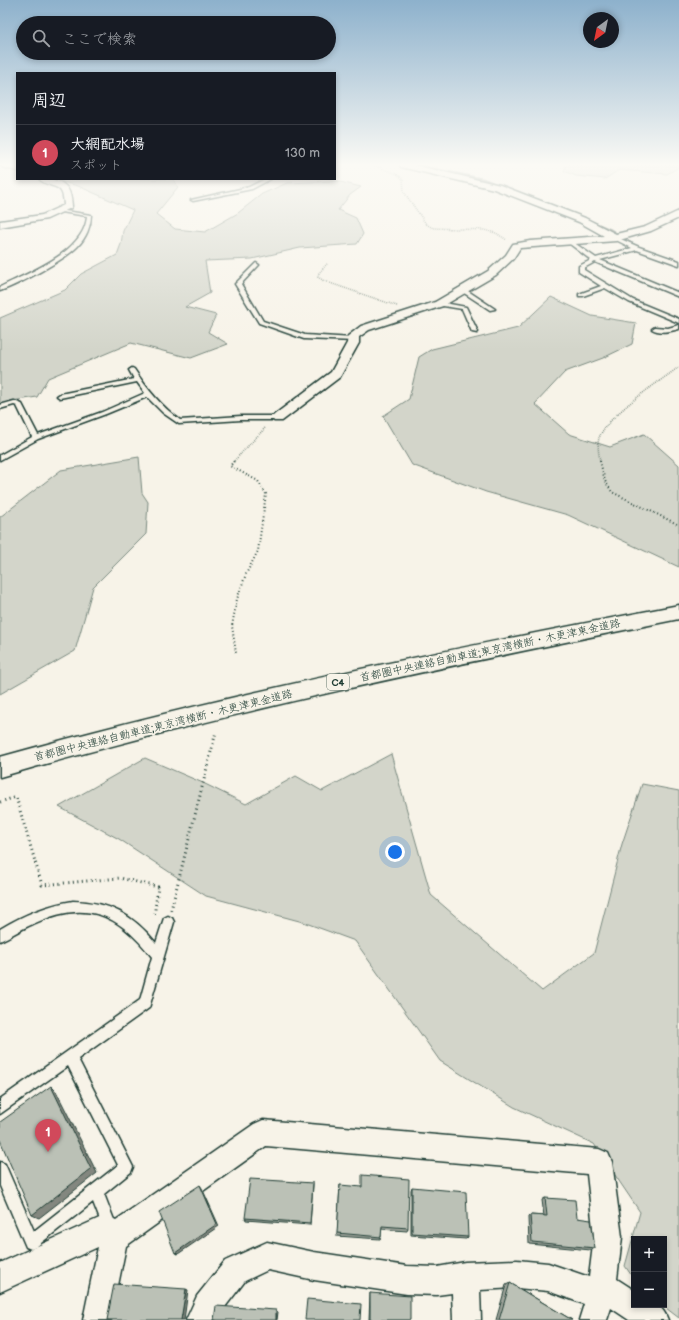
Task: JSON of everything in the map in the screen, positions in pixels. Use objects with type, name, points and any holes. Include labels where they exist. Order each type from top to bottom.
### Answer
[{"type":"highway","name":"首都圏中央連絡自動車道;東京湾横断・木更津東金道路","points":[[0,768],[208,711],[431,661],[679,612]]},
{"type":"street","points":[[594,227],[616,238]]},
{"type":"street","points":[[278,418],[336,374],[354,336],[366,328],[439,304],[492,273],[510,257],[516,246],[616,238],[639,233],[657,227]]},
{"type":"street","points":[[97,1320],[114,1238],[263,1133],[599,1162],[608,1237],[599,1301]]},
{"type":"street","points":[[0,1278],[106,1229],[114,1238]]},
{"type":"street","points":[[200,1320],[208,1306],[235,1271],[267,1256],[314,1266],[407,1280],[437,1281],[464,1276],[517,1274],[548,1277],[599,1301],[654,1320]]},
{"type":"street","points":[[464,1276],[468,1320]]},
{"type":"lane","points":[[0,289],[25,277],[75,247],[85,227]]},
{"type":"lane","points":[[616,238],[637,248],[679,264]]},
{"type":"lane","points":[[568,241],[595,260],[679,296]]},
{"type":"lane","points":[[637,248],[595,260],[581,268],[581,270],[631,301],[679,322]]},
{"type":"lane","points":[[256,265],[238,284],[261,322],[304,337],[353,340]]},
{"type":"lane","points":[[581,295],[605,286]]},
{"type":"lane","points":[[668,291],[679,288]]},
{"type":"lane","points":[[463,290],[492,309]]},
{"type":"lane","points":[[439,304],[464,308],[475,332]]},
{"type":"lane","points":[[655,329],[668,330],[679,327]]},
{"type":"lane","points":[[132,370],[148,394],[171,417],[179,422],[251,417],[278,418]]},
{"type":"lane","points":[[60,396],[138,380]]},
{"type":"lane","points":[[0,458],[36,438],[104,413],[148,394]]},
{"type":"lane","points":[[0,407],[14,403],[20,405],[36,438]]},
{"type":"lane","points":[[0,935],[24,921],[48,911],[75,906],[99,909],[121,917],[143,936],[159,956]]},
{"type":"lane","points":[[0,1107],[145,1004],[168,922]]},
{"type":"lane","points":[[0,1169],[31,1242],[126,1167],[70,1057]]},
{"type":"lane","points":[[96,1192],[114,1238]]},
{"type":"path","points":[[431,227],[434,228],[484,230],[496,233],[516,246]]},
{"type":"path","points":[[327,264],[319,273],[318,277],[324,281],[415,312]]},
{"type":"path","points":[[679,367],[610,423],[601,434],[598,444],[606,486],[612,492],[679,525]]},
{"type":"path","points":[[236,654],[232,626],[237,599],[246,574],[258,551],[266,494],[258,481],[230,466],[256,436],[278,418]]},
{"type":"path","points":[[0,802],[16,797],[42,885],[120,878],[158,887],[154,920],[168,922],[216,732]]},
{"type":"shaded area","points":[[125,227],[172,227],[175,229],[205,232],[214,227],[360,227],[363,234],[357,244],[300,248],[252,259],[205,261],[210,293],[185,307],[216,315],[208,332],[228,344],[191,358],[131,343],[48,378],[37,397],[0,403],[0,318],[65,290],[81,274],[117,255],[121,244]]},
{"type":"shaded area","points":[[551,297],[592,316],[636,323],[632,344],[603,358],[565,372],[535,404],[569,434],[610,447],[644,434],[679,465],[679,567],[568,515],[486,492],[412,465],[383,416],[409,399],[419,357],[432,349],[518,328]]},
{"type":"shaded area","points":[[139,457],[142,493],[148,502],[146,534],[93,587],[75,651],[0,694],[0,517],[61,470]]},
{"type":"shaded area","points":[[391,754],[431,895],[542,991],[594,953],[622,844],[642,784],[679,791],[679,1318],[666,1308],[667,1236],[633,1236],[640,1212],[594,1144],[514,1107],[440,1061],[355,941],[303,922],[206,896],[119,839],[59,807],[145,758],[203,783],[246,804],[296,776],[322,791]]},
{"type":"shaded area","points":[[631,1244],[631,1275],[625,1266]]},
{"type":"building","points":[[51,1086],[91,1169],[32,1215],[0,1140],[0,1122]]},
{"type":"building","points":[[362,1175],[409,1179],[408,1228],[382,1226],[381,1237],[337,1233],[340,1185],[362,1187]]},
{"type":"building","points":[[250,1179],[313,1183],[310,1223],[245,1218]]},
{"type":"building","points":[[200,1185],[217,1224],[175,1253],[159,1212]]},
{"type":"building","points":[[412,1187],[466,1192],[468,1237],[412,1233]]},
{"type":"building","points":[[545,1198],[575,1200],[577,1218],[591,1220],[595,1248],[532,1242],[530,1215],[547,1216]]},
{"type":"building","points":[[510,1283],[572,1320],[499,1320]]},
{"type":"building","points":[[114,1284],[186,1289],[181,1320],[107,1320]]},
{"type":"building","points":[[370,1293],[410,1296],[410,1320],[370,1320]]},
{"type":"building","points":[[307,1299],[361,1304],[360,1320],[305,1320]]},
{"type":"building","points":[[216,1306],[276,1310],[276,1320],[214,1320]]},
{"type":"waterway","points":[[603,227],[632,244]]},
{"type":"place","name":"大網配水場","points":[[48,1152]]}]
